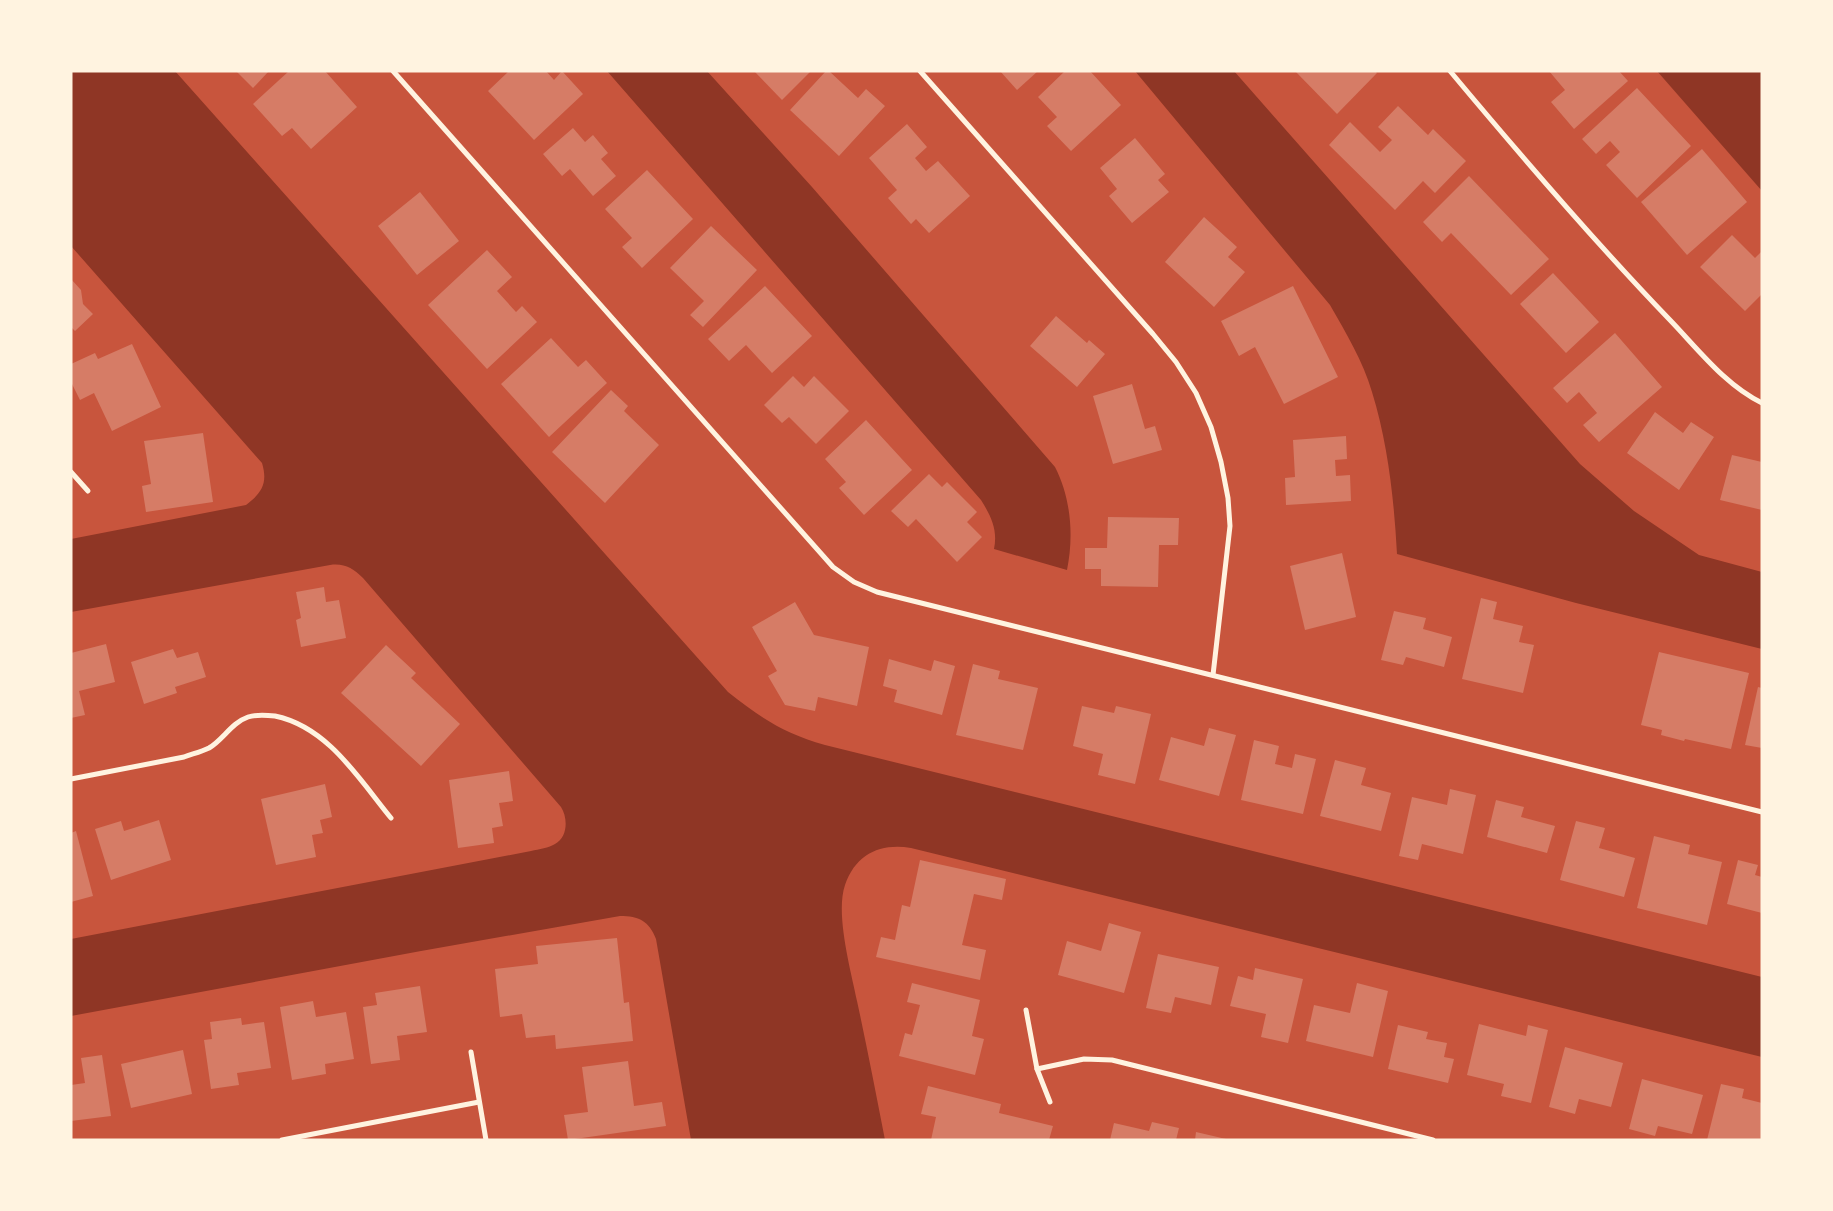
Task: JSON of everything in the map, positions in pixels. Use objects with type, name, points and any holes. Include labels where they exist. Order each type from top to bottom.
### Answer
[{"type":"street","points":[[393,71],[833,567],[854,582],[877,592],[1762,812]]},
{"type":"street","points":[[920,71],[1153,334],[1176,362],[1196,393],[1211,427],[1221,462],[1228,498],[1230,526],[1213,675]]},
{"type":"street","points":[[1450,71],[1620,268],[1726,378],[1747,396],[1762,403]]},
{"type":"street","points":[[71,472],[88,491]]},
{"type":"street","points":[[71,779],[201,751],[214,744],[239,721],[253,716],[266,715],[300,724],[325,741],[342,758],[391,818]]},
{"type":"street","points":[[1026,1010],[1036,1069],[1050,1102]]},
{"type":"street","points":[[471,1052],[486,1140]]},
{"type":"street","points":[[1036,1069],[1084,1059],[1112,1060],[1433,1140]]},
{"type":"street","points":[[282,1140],[479,1102]]},
{"type":"shaded area","points":[[71,71],[175,71],[728,692],[774,724],[825,745],[1762,977],[1762,1057],[911,848],[900,847],[879,849],[863,858],[850,874],[842,897],[845,943],[885,1140],[691,1140],[656,939],[647,924],[633,917],[620,916],[421,951],[71,1016],[71,939],[544,848],[559,841],[566,827],[566,822],[561,807],[363,578],[356,571],[348,567],[330,565],[71,612],[71,539],[246,505],[260,492],[264,482],[264,470],[262,463],[71,246]]},
{"type":"shaded area","points":[[607,71],[707,71],[812,187],[1055,467],[1065,491],[1070,517],[1070,544],[1067,570],[994,549],[993,523],[981,500]]},
{"type":"shaded area","points":[[1135,71],[1234,71],[1580,464],[1634,511],[1699,555],[1762,572],[1762,649],[1576,603],[1397,554],[1392,492],[1378,412],[1359,358],[1348,337],[1330,305]]},
{"type":"shaded area","points":[[1657,71],[1762,71],[1762,191]]},
{"type":"building","points":[[236,71],[269,71],[253,88]]},
{"type":"building","points":[[289,71],[325,71],[357,107],[311,149],[292,128],[282,136],[253,104]]},
{"type":"building","points":[[509,71],[546,71],[554,80],[562,71],[583,94],[534,140],[488,91]]},
{"type":"building","points":[[754,71],[811,71],[782,100]]},
{"type":"building","points":[[826,71],[829,71],[858,98],[866,89],[885,106],[839,156],[790,110]]},
{"type":"building","points":[[1000,71],[1038,71],[1017,90]]},
{"type":"building","points":[[1065,71],[1090,71],[1121,105],[1071,151],[1047,126],[1057,117],[1038,97]]},
{"type":"building","points":[[1295,71],[1375,71],[1377,73],[1337,114]]},
{"type":"building","points":[[1549,71],[1619,71],[1628,81],[1574,129],[1551,102],[1565,90]]},
{"type":"building","points":[[1637,88],[1691,146],[1637,198],[1606,165],[1620,152],[1610,141],[1596,154],[1582,139]]},
{"type":"building","points":[[1398,106],[1428,135],[1433,129],[1466,161],[1435,193],[1423,181],[1395,210],[1329,145],[1350,122],[1380,152],[1392,140],[1378,127]]},
{"type":"building","points":[[907,124],[927,147],[915,158],[926,171],[938,161],[970,196],[929,233],[916,219],[911,224],[888,198],[897,190],[869,158]]},
{"type":"building","points":[[573,128],[585,142],[593,135],[608,153],[601,159],[616,176],[593,196],[570,169],[562,176],[543,154]]},
{"type":"building","points":[[1135,138],[1165,174],[1158,180],[1169,192],[1132,223],[1109,196],[1117,189],[1100,168]]},
{"type":"building","points":[[1702,149],[1747,202],[1687,255],[1641,202]]},
{"type":"building","points":[[647,170],[693,219],[642,268],[622,247],[632,238],[605,209]]},
{"type":"building","points":[[1469,176],[1549,259],[1511,295],[1451,233],[1442,242],[1423,222]]},
{"type":"building","points":[[420,192],[459,241],[417,275],[378,226]]},
{"type":"building","points":[[1204,217],[1237,247],[1228,257],[1245,272],[1214,307],[1165,262]]},
{"type":"building","points":[[711,226],[757,270],[703,327],[690,315],[704,301],[670,268]]},
{"type":"building","points":[[1732,235],[1755,258],[1762,251],[1762,294],[1745,311],[1700,267]]},
{"type":"building","points":[[487,250],[512,277],[497,291],[516,312],[522,306],[537,322],[487,369],[428,305]]},
{"type":"building","points":[[1553,273],[1599,322],[1566,353],[1520,304]]},
{"type":"building","points":[[71,279],[81,290],[83,304],[93,314],[75,331],[71,327]]},
{"type":"building","points":[[765,286],[812,336],[772,373],[746,345],[729,361],[708,339]]},
{"type":"building","points":[[1293,286],[1338,377],[1284,404],[1255,347],[1239,356],[1221,321]]},
{"type":"building","points":[[1056,316],[1087,343],[1089,340],[1105,354],[1077,387],[1030,346]]},
{"type":"building","points":[[1615,333],[1662,387],[1599,442],[1583,425],[1597,413],[1579,392],[1567,403],[1553,388]]},
{"type":"building","points":[[551,338],[578,367],[586,360],[607,383],[549,437],[501,384]]},
{"type":"building","points":[[132,344],[161,407],[112,431],[94,393],[80,400],[71,382],[71,364],[95,353],[98,359]]},
{"type":"building","points":[[793,376],[804,387],[814,376],[849,411],[816,444],[789,417],[782,423],[764,405]]},
{"type":"building","points":[[1132,384],[1145,429],[1155,426],[1162,450],[1113,464],[1093,396]]},
{"type":"building","points":[[611,390],[628,406],[624,411],[659,445],[605,503],[552,452]]},
{"type":"building","points":[[1655,412],[1683,433],[1691,422],[1714,437],[1679,490],[1627,453]]},
{"type":"building","points":[[866,420],[912,470],[864,515],[839,488],[846,482],[825,459]]},
{"type":"building","points":[[203,433],[213,502],[146,512],[142,486],[151,484],[144,441]]},
{"type":"building","points":[[1346,436],[1347,459],[1335,460],[1336,476],[1350,475],[1351,501],[1286,505],[1285,478],[1295,477],[1293,440]]},
{"type":"building","points":[[1732,455],[1762,462],[1762,510],[1720,500]]},
{"type":"building","points":[[929,474],[942,487],[947,482],[977,512],[967,522],[982,537],[957,562],[916,519],[908,527],[891,511]]},
{"type":"building","points":[[1108,517],[1179,518],[1178,545],[1159,545],[1158,587],[1101,586],[1101,569],[1085,569],[1085,548],[1107,548]]},
{"type":"building","points":[[1342,553],[1356,617],[1305,630],[1290,566]]},
{"type":"building","points":[[324,587],[326,602],[339,600],[346,638],[301,647],[296,620],[301,618],[296,592]]},
{"type":"building","points":[[1481,598],[1497,602],[1493,619],[1523,626],[1519,642],[1534,645],[1523,693],[1462,679]]},
{"type":"building","points":[[795,602],[814,635],[869,647],[857,706],[818,697],[815,711],[785,705],[768,676],[777,671],[752,627]]},
{"type":"building","points":[[1394,611],[1426,618],[1423,629],[1452,637],[1444,667],[1406,657],[1403,665],[1381,660]]},
{"type":"building","points":[[106,644],[115,682],[79,691],[85,715],[71,718],[71,653]]},
{"type":"building","points":[[386,645],[416,673],[411,678],[460,724],[421,766],[341,693]]},
{"type":"building","points":[[173,649],[177,658],[198,652],[206,677],[175,687],[177,693],[144,704],[131,662]]},
{"type":"building","points":[[1659,652],[1749,673],[1731,749],[1661,735],[1662,730],[1641,725]]},
{"type":"building","points":[[889,659],[931,671],[934,660],[955,666],[942,715],[894,702],[897,690],[883,686]]},
{"type":"building","points":[[973,664],[1000,671],[998,679],[1038,688],[1023,750],[956,735]]},
{"type":"building","points":[[1758,687],[1762,688],[1762,748],[1745,745]]},
{"type":"building","points":[[1082,706],[1114,713],[1116,706],[1151,714],[1135,784],[1098,775],[1103,754],[1073,746]]},
{"type":"building","points":[[1209,728],[1236,735],[1219,796],[1159,780],[1171,737],[1204,746]]},
{"type":"building","points":[[1254,740],[1279,746],[1275,764],[1292,768],[1295,754],[1316,759],[1303,814],[1241,800]]},
{"type":"building","points":[[1335,760],[1366,768],[1361,785],[1391,793],[1381,831],[1320,816]]},
{"type":"building","points":[[509,771],[513,801],[499,803],[503,826],[492,828],[494,843],[458,848],[449,780]]},
{"type":"building","points":[[325,784],[332,817],[320,820],[323,833],[312,835],[316,857],[276,865],[261,799]]},
{"type":"building","points":[[1450,789],[1476,795],[1463,854],[1422,844],[1418,860],[1399,856],[1412,797],[1447,805]]},
{"type":"building","points":[[1496,800],[1524,807],[1521,817],[1555,826],[1547,853],[1487,837]]},
{"type":"building","points":[[159,820],[171,860],[111,880],[95,829],[121,821],[124,831]]},
{"type":"building","points":[[1576,821],[1605,828],[1599,848],[1635,858],[1624,897],[1560,880]]},
{"type":"building","points":[[76,831],[93,896],[71,902],[71,833]]},
{"type":"building","points":[[1654,836],[1690,845],[1688,854],[1722,862],[1707,925],[1637,908]]},
{"type":"building","points":[[920,860],[1006,879],[1002,900],[974,894],[962,945],[986,950],[980,980],[876,957],[881,937],[895,940],[902,905],[910,907]]},
{"type":"building","points":[[1738,860],[1758,865],[1755,875],[1762,877],[1762,913],[1727,904]]},
{"type":"building","points":[[1109,923],[1141,932],[1124,993],[1058,975],[1067,941],[1101,951]]},
{"type":"building","points":[[617,938],[624,1003],[629,1002],[633,1041],[556,1049],[555,1035],[526,1038],[522,1014],[500,1017],[495,969],[538,964],[536,946]]},
{"type":"building","points":[[1158,954],[1219,967],[1211,1005],[1175,997],[1171,1013],[1146,1008]]},
{"type":"building","points":[[1255,968],[1303,979],[1288,1043],[1261,1037],[1266,1014],[1230,1006],[1238,976],[1253,980]]},
{"type":"building","points":[[912,983],[980,1000],[972,1036],[984,1039],[975,1075],[899,1056],[905,1033],[912,1035],[920,1005],[907,1002]]},
{"type":"building","points":[[1357,983],[1388,991],[1373,1057],[1306,1041],[1314,1005],[1350,1013]]},
{"type":"building","points":[[420,986],[427,1032],[397,1036],[400,1060],[371,1064],[363,1007],[377,1005],[375,993]]},
{"type":"building","points":[[313,1001],[316,1017],[346,1012],[354,1059],[325,1064],[326,1074],[292,1080],[280,1007]]},
{"type":"building","points":[[241,1018],[242,1025],[264,1022],[271,1068],[237,1073],[239,1085],[211,1089],[204,1040],[212,1039],[210,1022]]},
{"type":"building","points":[[1479,1024],[1526,1036],[1528,1025],[1548,1030],[1531,1103],[1501,1096],[1504,1084],[1467,1075]]},
{"type":"building","points":[[1398,1025],[1428,1032],[1426,1039],[1447,1043],[1444,1057],[1454,1059],[1448,1083],[1388,1069]]},
{"type":"building","points":[[1565,1047],[1623,1063],[1611,1107],[1579,1099],[1575,1114],[1549,1107]]},
{"type":"building","points":[[183,1050],[192,1094],[131,1108],[121,1064]]},
{"type":"building","points":[[102,1055],[111,1116],[71,1121],[71,1085],[85,1083],[81,1058]]},
{"type":"building","points":[[628,1061],[634,1106],[662,1102],[666,1126],[568,1140],[564,1115],[588,1112],[582,1067]]},
{"type":"building","points":[[1642,1079],[1703,1095],[1692,1134],[1658,1126],[1655,1136],[1629,1129]]},
{"type":"building","points":[[1721,1084],[1744,1089],[1742,1098],[1762,1103],[1762,1140],[1707,1140]]},
{"type":"building","points":[[928,1086],[1001,1104],[999,1113],[1053,1126],[1049,1140],[931,1140],[936,1117],[921,1114]]},
{"type":"building","points":[[1152,1122],[1179,1128],[1176,1140],[1110,1140],[1114,1123],[1149,1131]]},
{"type":"building","points":[[1196,1132],[1226,1139],[1226,1140],[1195,1140]]}]
